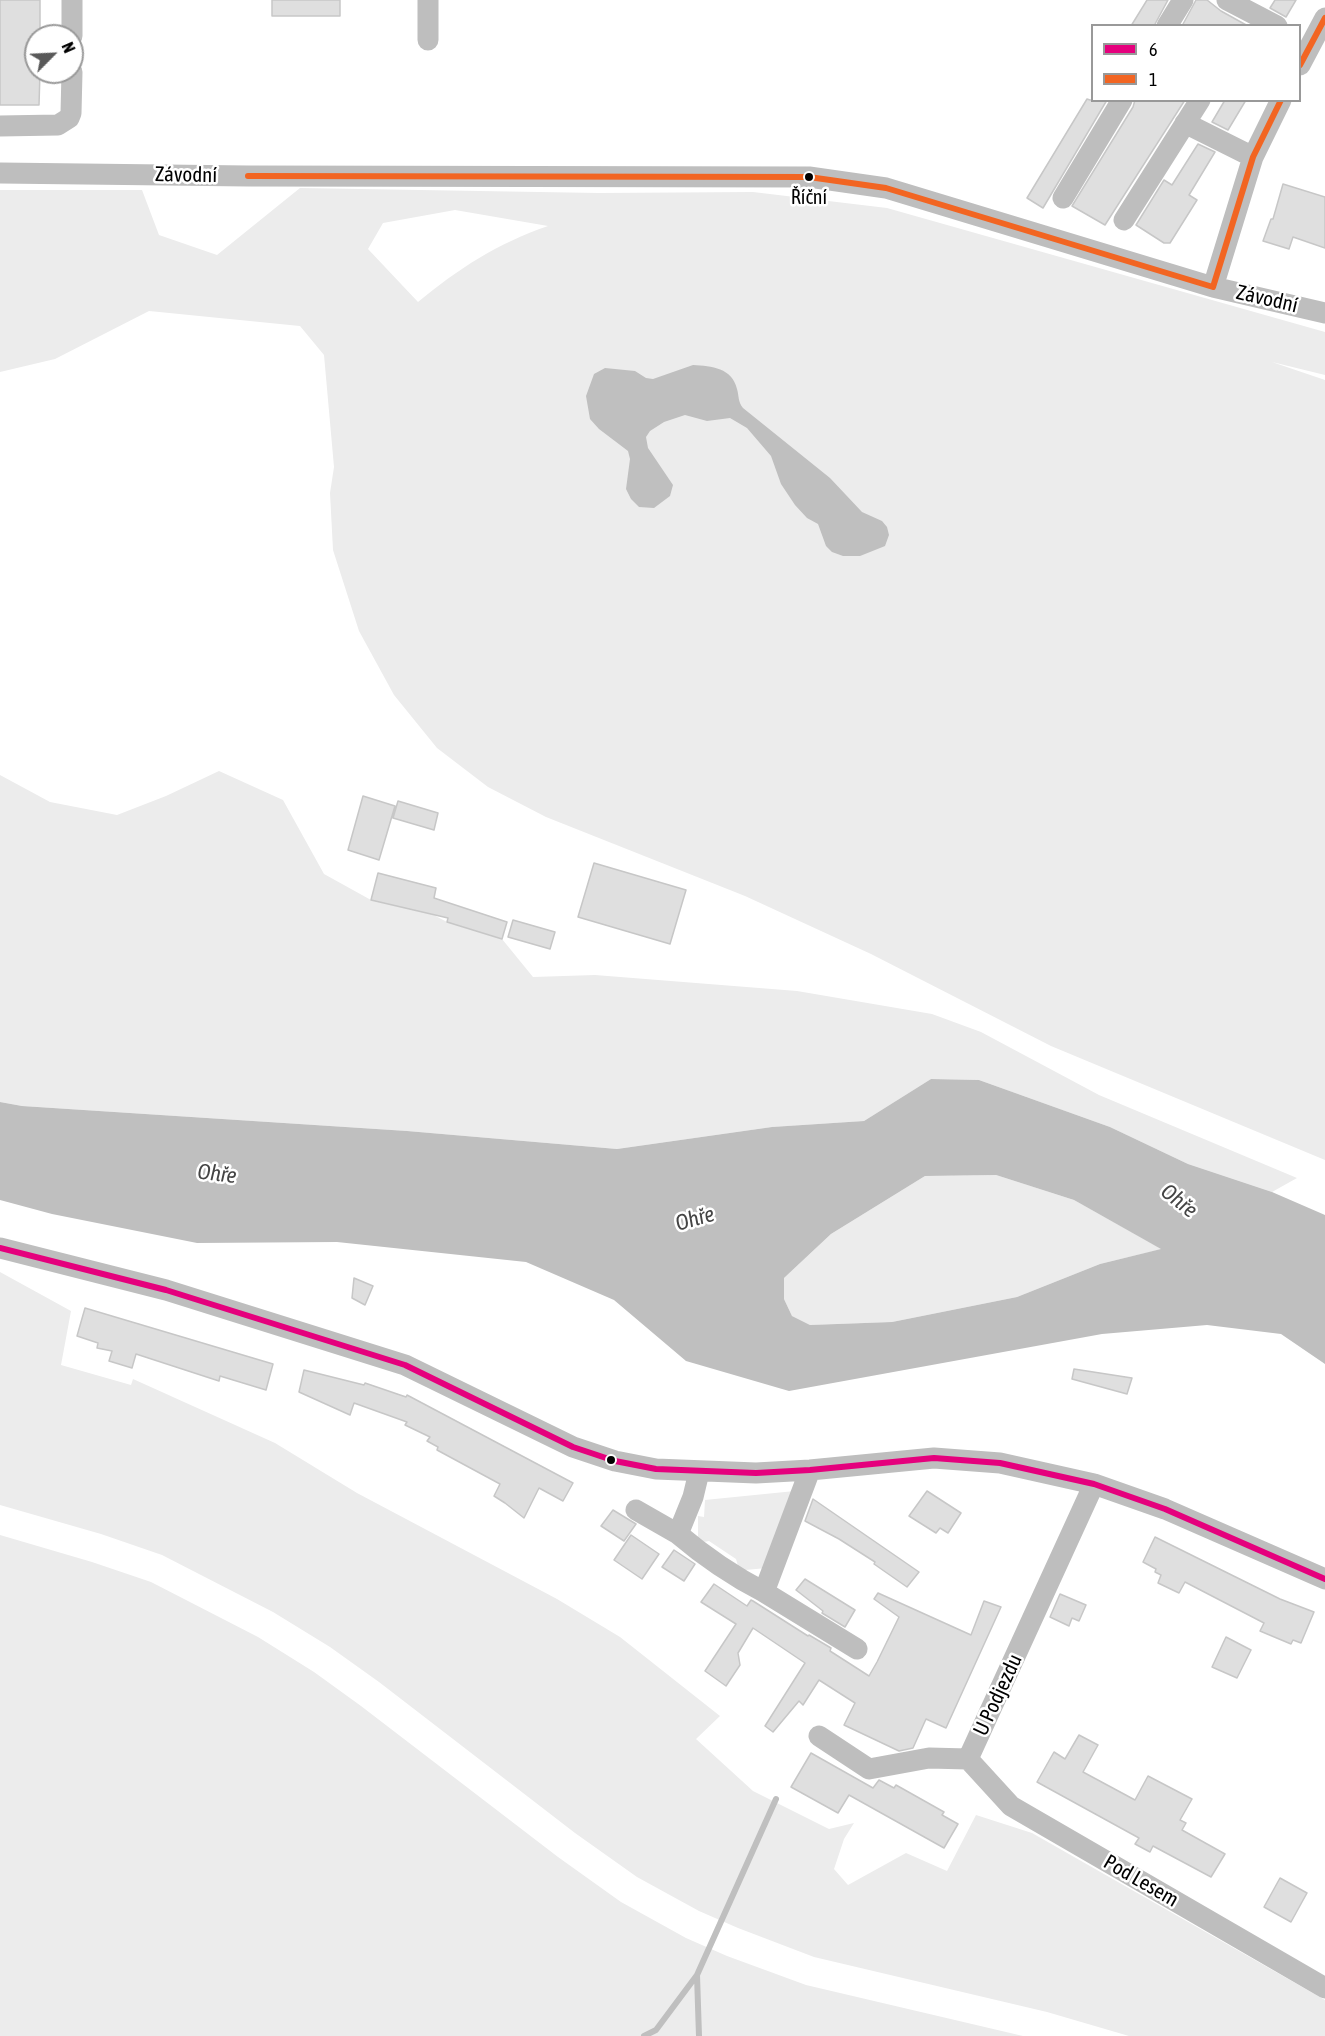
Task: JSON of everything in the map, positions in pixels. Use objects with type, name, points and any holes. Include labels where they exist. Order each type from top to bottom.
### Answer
[{"type":"street","points":[[72,0],[72,24]]},
{"type":"street","points":[[428,0],[428,40]]},
{"type":"street","points":[[1168,24],[1183,0]]},
{"type":"street","points":[[1227,0],[1253,21]]},
{"type":"street","points":[[1301,56],[1305,39],[1325,18]]},
{"type":"street","points":[[0,126],[58,125],[64,122],[71,113],[72,84]]},
{"type":"street","points":[[1063,198],[1121,102]]},
{"type":"street","points":[[1124,220],[1199,102]]},
{"type":"street","points":[[1214,287],[1253,157],[1280,102]]},
{"type":"street","points":[[1185,123],[1253,157]]},
{"type":"street","name":"Závodní","points":[[0,173],[808,177],[886,188],[1214,287],[1325,313]]},
{"type":"street","points":[[0,1248],[166,1290],[405,1365],[595,1456],[656,1469],[756,1473],[933,1458],[1000,1463],[1094,1484],[1165,1509],[1325,1579]]},
{"type":"street","points":[[764,1592],[810,1470]]},
{"type":"street","points":[[678,1534],[693,1497],[699,1472]]},
{"type":"street","name":"U Podjezdu","points":[[819,1736],[869,1769],[929,1758],[968,1760],[1094,1484]]},
{"type":"street","points":[[636,1510],[678,1534],[700,1553],[728,1572],[857,1649]]},
{"type":"street","name":"Pod Lesem","points":[[968,1760],[1011,1806],[1325,1988]]},
{"type":"shaded area","points":[[300,188],[599,193],[753,192],[887,208],[1325,332],[1325,375],[1272,362],[1325,380],[1325,1160],[1051,1046],[871,954],[745,896],[546,817],[488,787],[437,748],[394,695],[359,631],[333,550],[330,493],[334,467],[324,355],[300,326],[149,311],[55,359],[0,372],[0,190],[142,190],[159,235],[217,255]],"holes":[[[455,210],[548,226],[512,240],[479,258],[418,302],[368,249],[383,223]]]},
{"type":"shaded area","points":[[219,771],[283,800],[324,874],[371,900],[430,913],[447,922],[502,939],[533,977],[595,975],[797,991],[932,1014],[981,1032],[1099,1095],[1297,1178],[1272,1192],[1188,1164],[1110,1127],[979,1080],[931,1079],[864,1121],[772,1127],[617,1149],[407,1131],[22,1106],[0,1102],[0,775],[50,802],[117,815],[166,796]]},
{"type":"shaded area","points":[[996,1175],[1074,1200],[1162,1249],[1100,1264],[1017,1297],[892,1322],[810,1325],[792,1316],[784,1299],[784,1278],[831,1234],[925,1176]]},
{"type":"shaded area","points":[[0,1272],[71,1311],[61,1365],[131,1385],[133,1379],[275,1443],[357,1493],[557,1599],[620,1637],[720,1716],[696,1739],[753,1791],[829,1829],[854,1823],[844,1839],[834,1869],[848,1885],[906,1853],[947,1871],[976,1815],[1032,1833],[1325,2000],[1325,2036],[1129,2036],[1047,2012],[814,1957],[699,1911],[637,1877],[575,1833],[379,1682],[330,1647],[273,1612],[162,1555],[101,1534],[0,1505]]},
{"type":"shaded area","points":[[795,1491],[767,1568],[739,1569],[736,1559],[709,1541],[698,1543],[698,1516],[704,1517],[705,1500]]},
{"type":"shaded area","points":[[0,1535],[151,1582],[258,1637],[314,1672],[361,1706],[558,1857],[621,1902],[686,1938],[727,1956],[806,1985],[1023,2036],[0,2036]]},
{"type":"water","points":[[693,365],[714,367],[726,372],[734,382],[743,408],[830,478],[862,512],[882,521],[889,535],[885,546],[860,556],[843,556],[832,552],[826,546],[818,524],[807,518],[781,484],[771,456],[747,428],[730,418],[707,421],[685,415],[664,422],[650,431],[646,437],[648,448],[673,485],[670,496],[654,508],[639,507],[631,499],[626,489],[630,459],[628,451],[599,429],[590,419],[586,396],[594,374],[605,368],[635,371],[646,378],[653,379]]},
{"type":"water","name":"Ohře","points":[[931,1079],[979,1080],[1110,1127],[1188,1164],[1272,1192],[1325,1215],[1325,1364],[1281,1334],[1207,1325],[1102,1334],[789,1391],[686,1361],[614,1300],[526,1262],[337,1242],[197,1243],[52,1214],[0,1200],[0,1102],[22,1106],[407,1131],[617,1149],[772,1127],[864,1121]],"holes":[[[996,1175],[1074,1200],[1161,1249],[1100,1264],[1017,1297],[892,1322],[810,1325],[792,1316],[784,1299],[784,1278],[831,1234],[925,1176]]]},
{"type":"building","points":[[0,0],[40,0],[40,24],[24,24],[24,84],[40,84],[39,105],[0,105]]},
{"type":"building","points":[[272,0],[340,0],[340,16],[272,16]]},
{"type":"building","points":[[1147,0],[1168,0],[1155,24],[1132,24]]},
{"type":"building","points":[[1196,0],[1207,0],[1244,24],[1183,24]]},
{"type":"building","points":[[1275,0],[1296,0],[1286,17],[1270,8]]},
{"type":"building","points":[[1087,99],[1091,102],[1106,102],[1043,208],[1027,198]]},
{"type":"building","points":[[1134,102],[1184,102],[1105,225],[1072,206]]},
{"type":"building","points":[[1224,102],[1245,102],[1228,130],[1212,122]]},
{"type":"building","points":[[1198,144],[1215,152],[1189,195],[1197,200],[1170,243],[1164,243],[1136,225],[1164,180],[1172,185]]},
{"type":"building","points":[[1283,184],[1325,197],[1325,248],[1293,237],[1289,249],[1263,241],[1271,219],[1273,219]]},
{"type":"building","points":[[363,796],[395,806],[379,860],[348,850]]},
{"type":"building","points":[[398,801],[438,813],[434,830],[393,818]]},
{"type":"building","points":[[594,863],[686,890],[670,944],[578,917]]},
{"type":"building","points":[[378,873],[436,888],[434,898],[507,922],[502,939],[447,922],[448,918],[371,900]]},
{"type":"building","points":[[513,920],[555,932],[550,949],[508,937]]},
{"type":"building","points":[[354,1278],[373,1286],[365,1305],[352,1298]]},
{"type":"building","points":[[85,1308],[273,1364],[266,1390],[220,1376],[219,1381],[136,1354],[132,1368],[109,1361],[112,1351],[97,1348],[98,1343],[77,1336]]},
{"type":"building","points":[[1074,1369],[1132,1378],[1127,1394],[1072,1379]]},
{"type":"building","points":[[304,1370],[364,1385],[365,1383],[406,1397],[407,1395],[573,1483],[563,1501],[539,1488],[524,1518],[494,1496],[500,1484],[437,1450],[438,1447],[427,1441],[430,1437],[405,1425],[407,1422],[354,1403],[350,1415],[299,1392]]},
{"type":"building","points":[[927,1491],[961,1513],[948,1533],[940,1528],[936,1533],[909,1516]]},
{"type":"building","points":[[813,1499],[919,1572],[907,1587],[874,1564],[875,1562],[805,1521]]},
{"type":"building","points":[[613,1510],[636,1524],[624,1541],[601,1526]]},
{"type":"building","points":[[631,1535],[659,1554],[642,1579],[614,1560]]},
{"type":"building","points":[[1155,1537],[1280,1599],[1314,1612],[1301,1643],[1293,1640],[1291,1644],[1260,1631],[1264,1623],[1185,1582],[1179,1593],[1158,1583],[1161,1575],[1155,1572],[1156,1569],[1143,1562]]},
{"type":"building","points":[[674,1550],[695,1564],[684,1581],[662,1567]]},
{"type":"building","points":[[805,1579],[855,1610],[845,1627],[822,1613],[823,1611],[796,1590]]},
{"type":"building","points":[[714,1584],[747,1606],[751,1600],[753,1601],[831,1648],[830,1651],[869,1676],[899,1617],[874,1599],[878,1593],[971,1635],[984,1601],[1001,1607],[946,1728],[926,1719],[913,1748],[899,1751],[844,1725],[855,1703],[819,1680],[803,1705],[799,1701],[773,1732],[765,1726],[805,1663],[753,1628],[738,1653],[740,1665],[726,1686],[705,1671],[736,1624],[701,1602]]},
{"type":"building","points":[[1060,1594],[1086,1605],[1079,1621],[1072,1618],[1069,1626],[1050,1617]]},
{"type":"building","points":[[1226,1637],[1251,1650],[1237,1678],[1212,1667]]},
{"type":"building","points":[[1079,1735],[1098,1745],[1083,1772],[1135,1800],[1148,1776],[1192,1799],[1180,1820],[1186,1823],[1182,1830],[1225,1854],[1211,1877],[1153,1846],[1150,1852],[1135,1844],[1139,1838],[1037,1782],[1054,1752],[1065,1759]]},
{"type":"building","points":[[811,1753],[873,1788],[879,1780],[894,1788],[896,1785],[944,1812],[942,1815],[958,1824],[944,1848],[849,1795],[838,1813],[791,1787]]},
{"type":"building","points":[[1280,1878],[1307,1893],[1291,1922],[1264,1907]]},
{"type":"waterway","points":[[699,2036],[697,1975],[776,1799]]},
{"type":"waterway","points":[[644,2036],[656,2030],[697,1975]]},
{"type":"transit line","name":"1","points":[[1301,63],[1325,18]]},
{"type":"transit line","name":"1","points":[[1213,287],[1253,157],[1280,102]]},
{"type":"transit line","name":"1","points":[[248,176],[809,177],[886,188],[1213,287]]},
{"type":"transit line","name":"6","points":[[0,1248],[166,1290],[405,1365],[573,1447],[615,1461],[656,1469],[756,1473],[934,1458],[1000,1463],[1094,1484],[1165,1509],[1325,1579]]},
{"type":"place","name":"Říční","points":[[809,177]]}]
